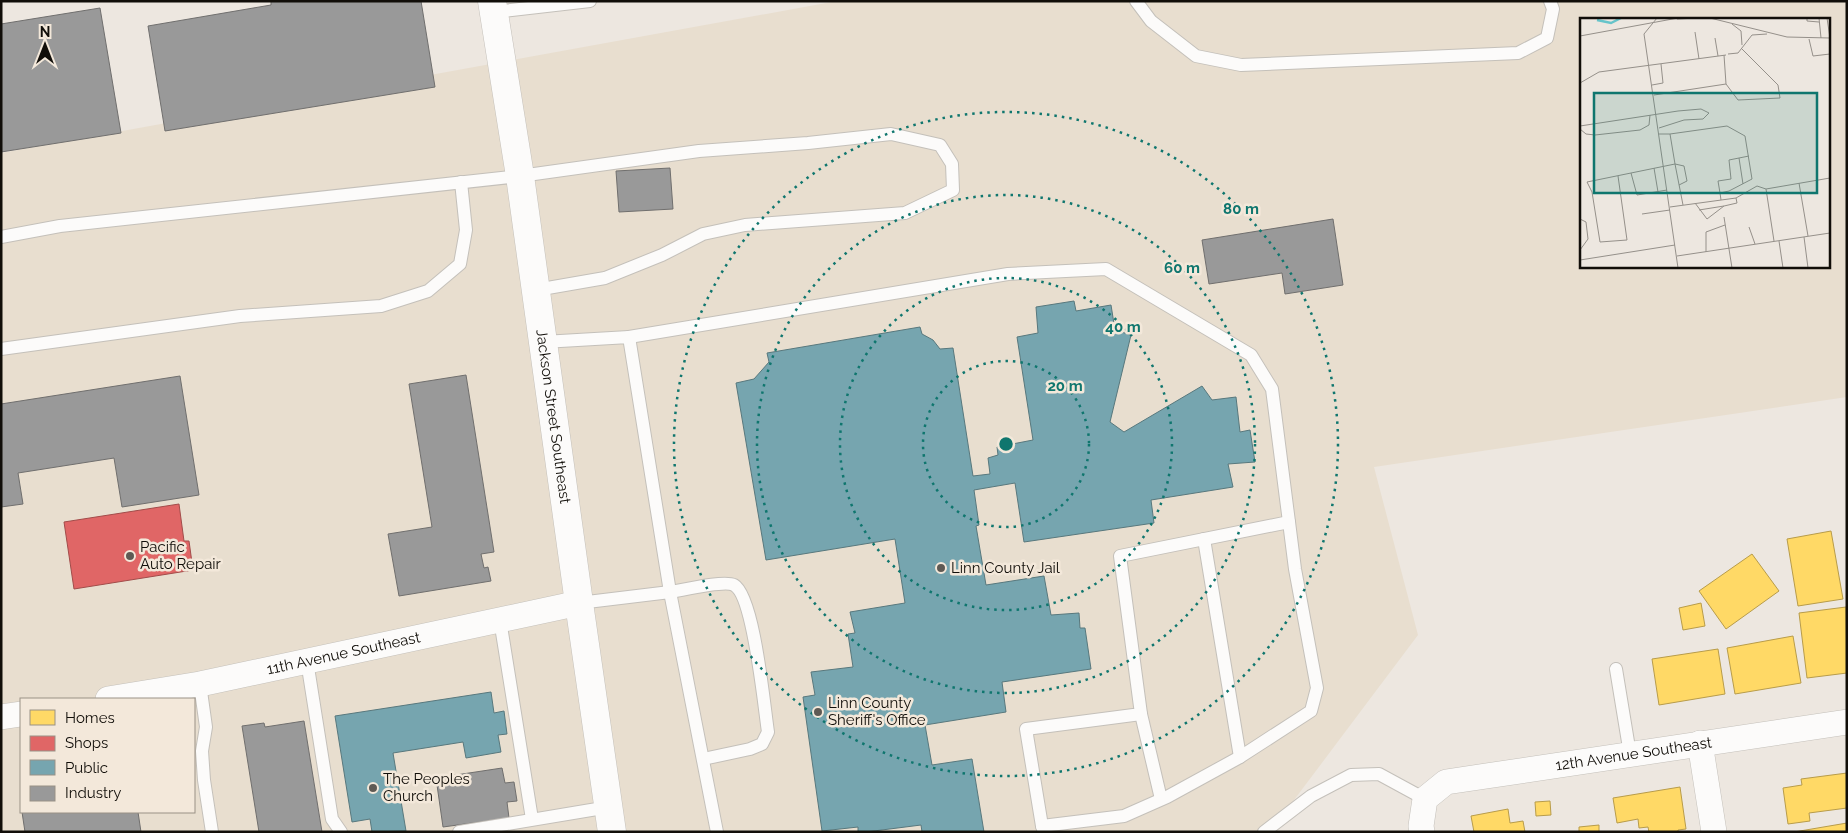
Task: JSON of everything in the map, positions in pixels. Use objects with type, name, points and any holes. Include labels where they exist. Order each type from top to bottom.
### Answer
[{"type":"street","name":"Jackson Street Southeast","points":[[493,7],[520,176],[610,819]]},
{"type":"street","name":"11th Avenue Southeast","points":[[114,698],[200,684],[579,602]]},
{"type":"street","points":[[1,718],[20,714]]},
{"type":"street","name":"12th Avenue Southeast","points":[[1425,799],[1446,782],[1847,722]]},
{"type":"street","points":[[1700,743],[1714,832]]},
{"type":"street","points":[[1422,832],[1421,826],[1425,799]]},
{"type":"lane","points":[[493,7],[590,1]]},
{"type":"lane","points":[[1136,1],[1150,21],[1196,56],[1241,65],[1518,53],[1547,38],[1553,9],[1550,1]]},
{"type":"lane","points":[[1,237],[60,226],[520,176],[699,151],[808,143],[891,134],[940,145],[952,164],[953,190],[905,213],[745,225],[703,234],[662,255],[605,278],[536,290]]},
{"type":"lane","points":[[1,349],[240,316],[381,306],[428,291],[460,264],[466,230],[461,182]]},
{"type":"lane","points":[[543,342],[629,337],[1008,274],[1106,269],[1251,355],[1272,389],[1295,569],[1317,688],[1311,711],[1240,757],[1161,799],[1124,816],[1043,829],[1026,730],[1141,714]]},
{"type":"lane","points":[[629,337],[670,592],[717,832]]},
{"type":"lane","points":[[1161,799],[1141,714],[1120,556],[1289,522]]},
{"type":"lane","points":[[1204,539],[1240,757]]},
{"type":"lane","points":[[579,602],[670,592],[714,584],[732,584],[739,589],[746,604],[752,627],[768,732],[762,744],[750,749],[703,758]]},
{"type":"lane","points":[[500,620],[532,820]]},
{"type":"lane","points":[[307,661],[332,818],[341,832]]},
{"type":"lane","points":[[1616,669],[1630,754]]},
{"type":"lane","points":[[200,684],[206,727],[202,751],[204,780],[212,832]]},
{"type":"lane","points":[[1264,832],[1311,796],[1351,775],[1379,774],[1425,799]]},
{"type":"lane","points":[[459,832],[532,820],[610,819]]},
{"type":"shaded area","points":[[837,1],[1847,1],[1847,397],[1374,467],[1418,635],[1270,832],[1,832],[1,153]]},
{"type":"building: Homes","points":[[1831,531],[1843,599],[1798,606],[1787,539]]},
{"type":"building: Homes","points":[[1752,554],[1779,591],[1726,629],[1699,591]]},
{"type":"building: Homes","points":[[1701,603],[1705,626],[1683,630],[1679,608]]},
{"type":"building: Homes","points":[[1846,607],[1847,673],[1807,678],[1799,613]]},
{"type":"building: Homes","points":[[1793,636],[1801,683],[1735,694],[1727,648]]},
{"type":"building: Homes","points":[[1718,649],[1725,694],[1659,705],[1652,659]]},
{"type":"building: Homes","points":[[1847,773],[1847,808],[1809,813],[1810,821],[1788,824],[1783,788],[1802,785],[1801,779]]},
{"type":"building: Homes","points":[[1680,787],[1686,829],[1678,830],[1678,832],[1649,832],[1648,827],[1639,828],[1638,819],[1617,823],[1613,798]]},
{"type":"building: Homes","points":[[1550,801],[1551,815],[1536,816],[1535,802]]},
{"type":"building: Homes","points":[[1508,809],[1510,823],[1523,821],[1525,832],[1474,832],[1471,816]]},
{"type":"building: Homes","points":[[1847,823],[1847,832],[1794,832]]},
{"type":"building: Homes","points":[[1599,825],[1599,832],[1579,832],[1579,827]]},
{"type":"building: Shops","name":"Pacific Auto Repair","points":[[179,504],[184,541],[189,541],[193,570],[74,589],[64,522]]},
{"type":"building: Public","name":"Linn County Jail","points":[[1074,301],[1076,311],[1111,305],[1115,330],[1131,335],[1110,422],[1124,432],[1202,386],[1212,400],[1236,397],[1240,432],[1250,430],[1255,462],[1228,464],[1233,487],[1151,500],[1154,523],[1024,542],[1015,483],[974,490],[979,525],[976,526],[986,585],[1044,576],[1051,615],[1079,613],[1080,628],[1085,628],[1091,669],[1002,682],[1006,712],[925,725],[932,765],[972,759],[984,832],[922,832],[921,825],[866,832],[858,832],[858,827],[822,831],[803,697],[815,695],[811,672],[853,667],[848,634],[855,633],[850,612],[905,603],[895,539],[766,560],[736,383],[754,379],[769,362],[767,353],[920,327],[922,334],[933,340],[940,349],[953,348],[973,476],[990,474],[988,458],[998,455],[997,447],[1033,440],[1017,337],[1038,333],[1036,307]]},
{"type":"building: Public","name":"The Peoples Church","points":[[491,692],[494,713],[504,711],[507,734],[498,735],[501,752],[466,758],[463,742],[393,753],[406,831],[372,832],[370,819],[352,822],[335,716]]},
{"type":"building: Industry","points":[[271,1],[421,1],[435,87],[165,131],[148,26],[271,5]]},
{"type":"building: Industry","points":[[100,8],[121,133],[1,152],[1,24]]},
{"type":"building: Industry","points":[[670,168],[673,209],[619,212],[616,171]]},
{"type":"building: Industry","points":[[1333,219],[1343,285],[1285,294],[1282,273],[1209,284],[1202,240]]},
{"type":"building: Industry","points":[[466,375],[494,552],[481,554],[484,568],[488,567],[491,581],[399,596],[388,534],[432,527],[409,384]]},
{"type":"building: Industry","points":[[180,376],[199,495],[122,507],[114,458],[18,473],[23,504],[1,507],[1,404]]},
{"type":"building: Industry","points":[[304,721],[322,832],[259,832],[242,726],[264,723],[265,727]]},
{"type":"building: Industry","points":[[502,768],[505,783],[514,782],[517,801],[507,802],[509,818],[443,827],[436,778]]},
{"type":"building: Industry","points":[[22,813],[138,813],[141,832],[25,832]]},
{"type":"place","name":"Pacific Auto Repair","points":[[130,556]]},
{"type":"place","name":"Linn County Jail","points":[[941,568]]},
{"type":"place","name":"Linn County Sheriff's Office","points":[[818,712]]},
{"type":"place","name":"The Peoples Church","points":[[373,788]]}]
